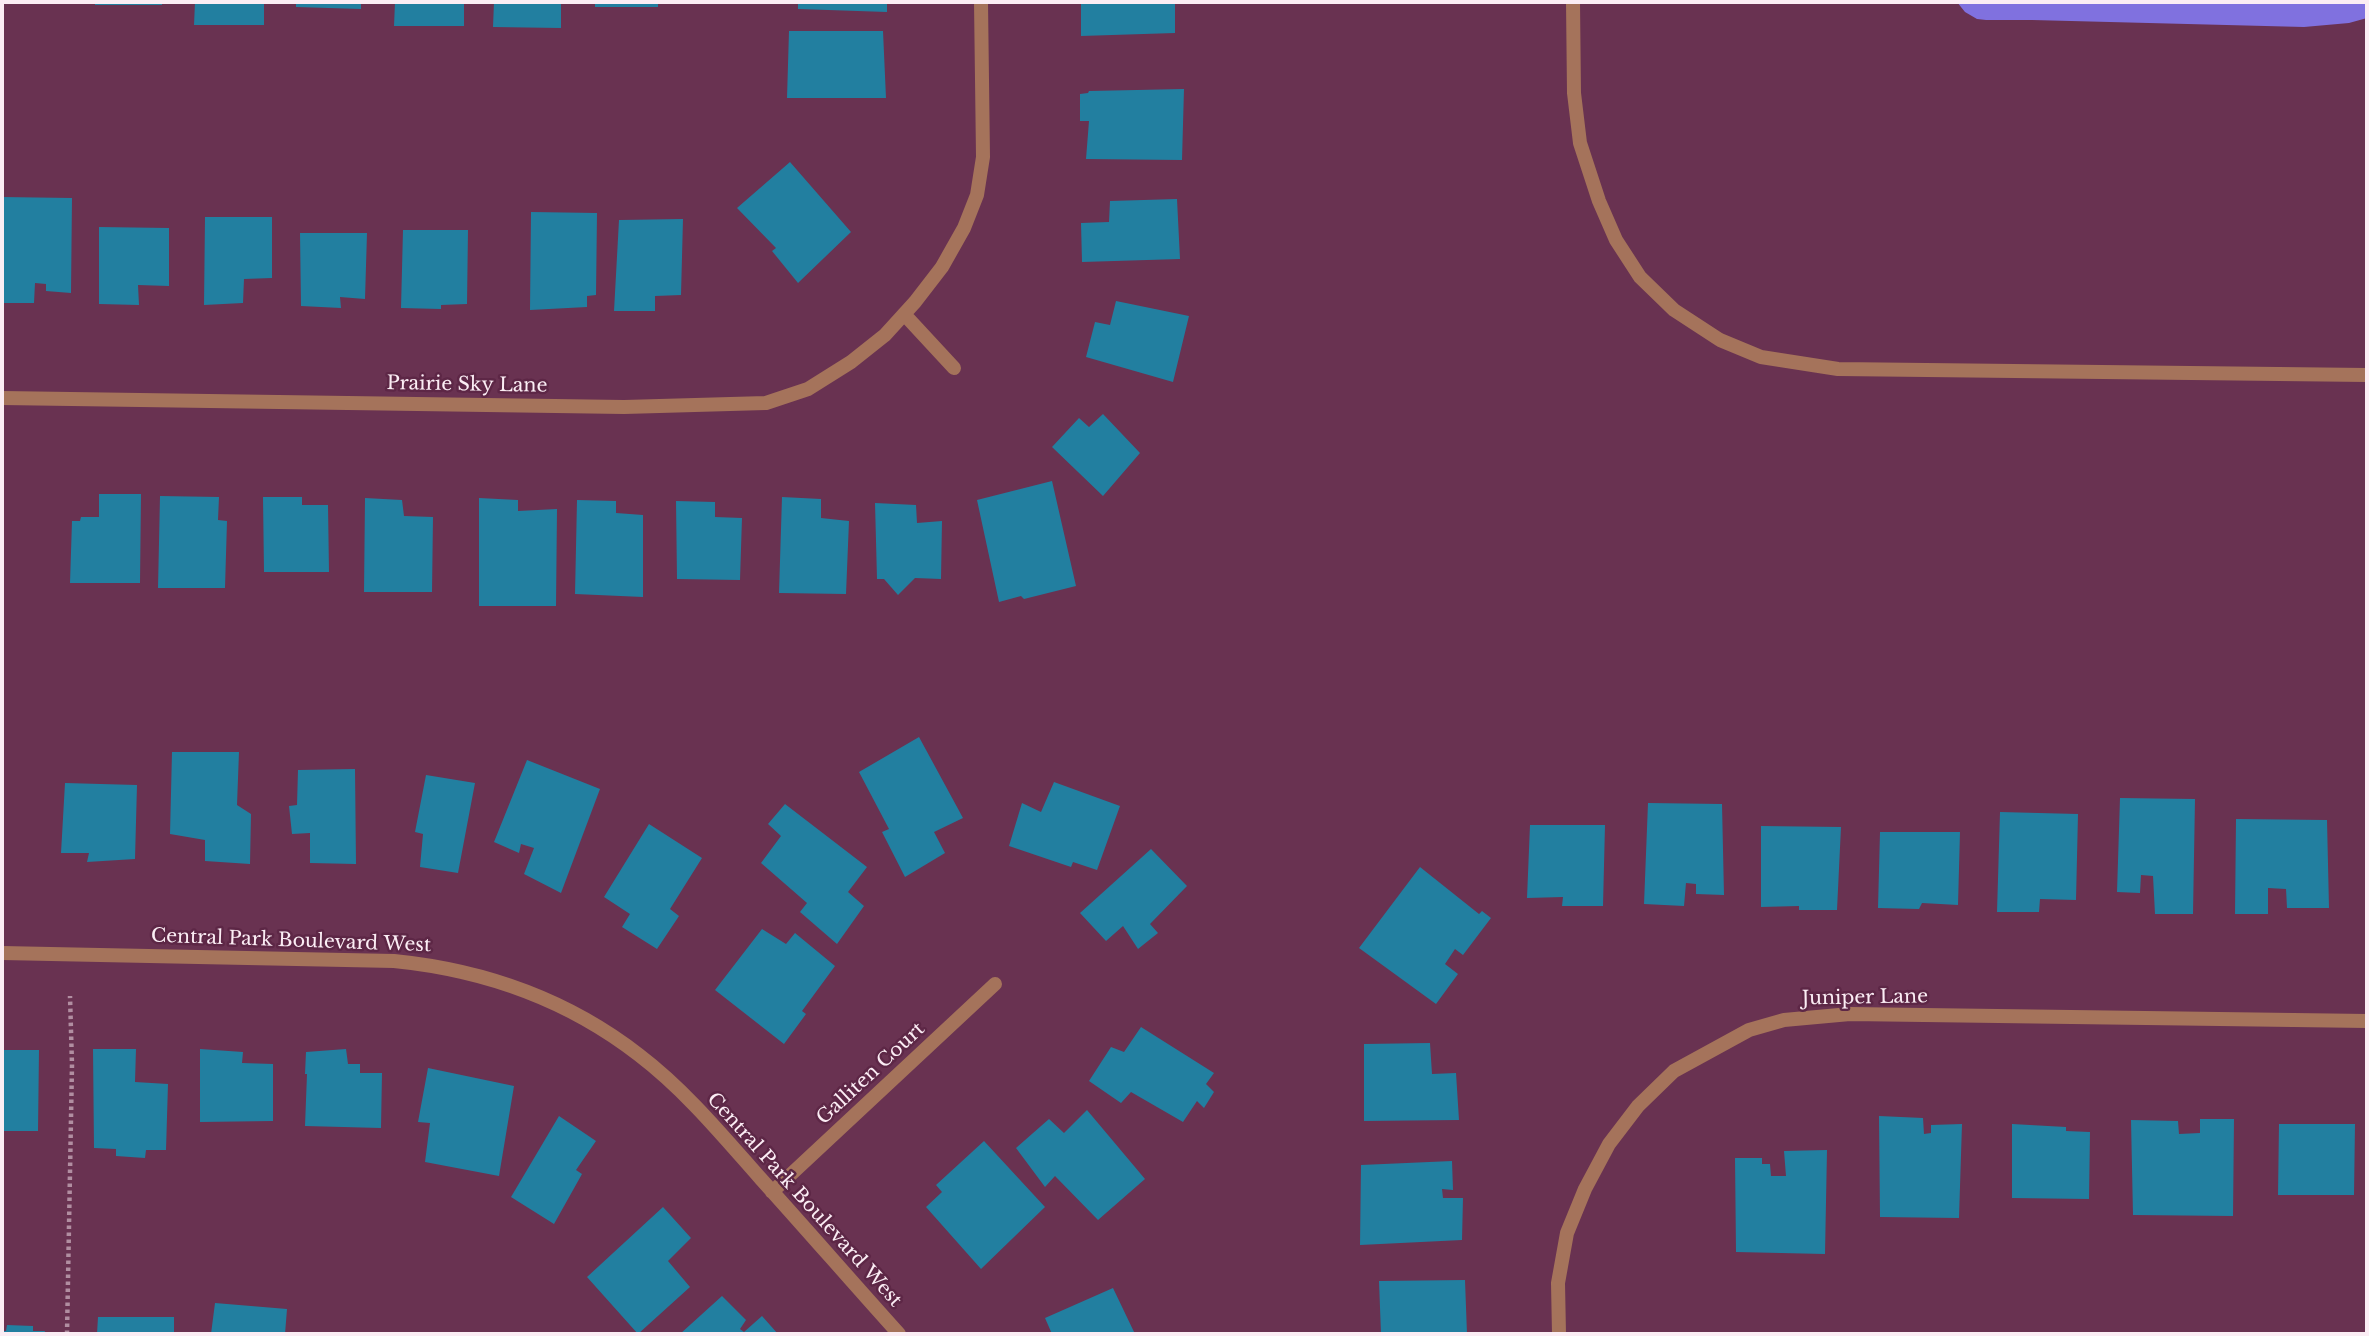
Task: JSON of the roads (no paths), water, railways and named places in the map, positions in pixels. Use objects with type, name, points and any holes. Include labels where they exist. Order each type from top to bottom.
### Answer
[{"type":"street","name":"Prairie Sky Lane","points":[[2,398],[624,407],[766,403],[808,388],[851,362],[885,335],[942,267],[964,228],[977,195],[983,157],[981,2]]},
{"type":"street","points":[[1573,2],[1574,93],[1580,143],[1598,201],[1616,240],[1640,277],[1674,310],[1720,340],[1761,358],[1838,369],[2367,375]]},
{"type":"street","points":[[904,314],[954,368]]},
{"type":"street","name":"Central Park Boulevard West","points":[[2,953],[394,961],[440,966],[482,975],[532,994],[602,1029],[640,1055],[675,1086],[899,1334]]},
{"type":"street","name":"Galliten Court","points":[[772,1192],[995,984]]},
{"type":"street","name":"Juniper Lane","points":[[1559,1334],[1558,1283],[1567,1233],[1585,1189],[1609,1144],[1638,1106],[1674,1072],[1749,1030],[1784,1020],[1850,1014],[2367,1021]]}]
